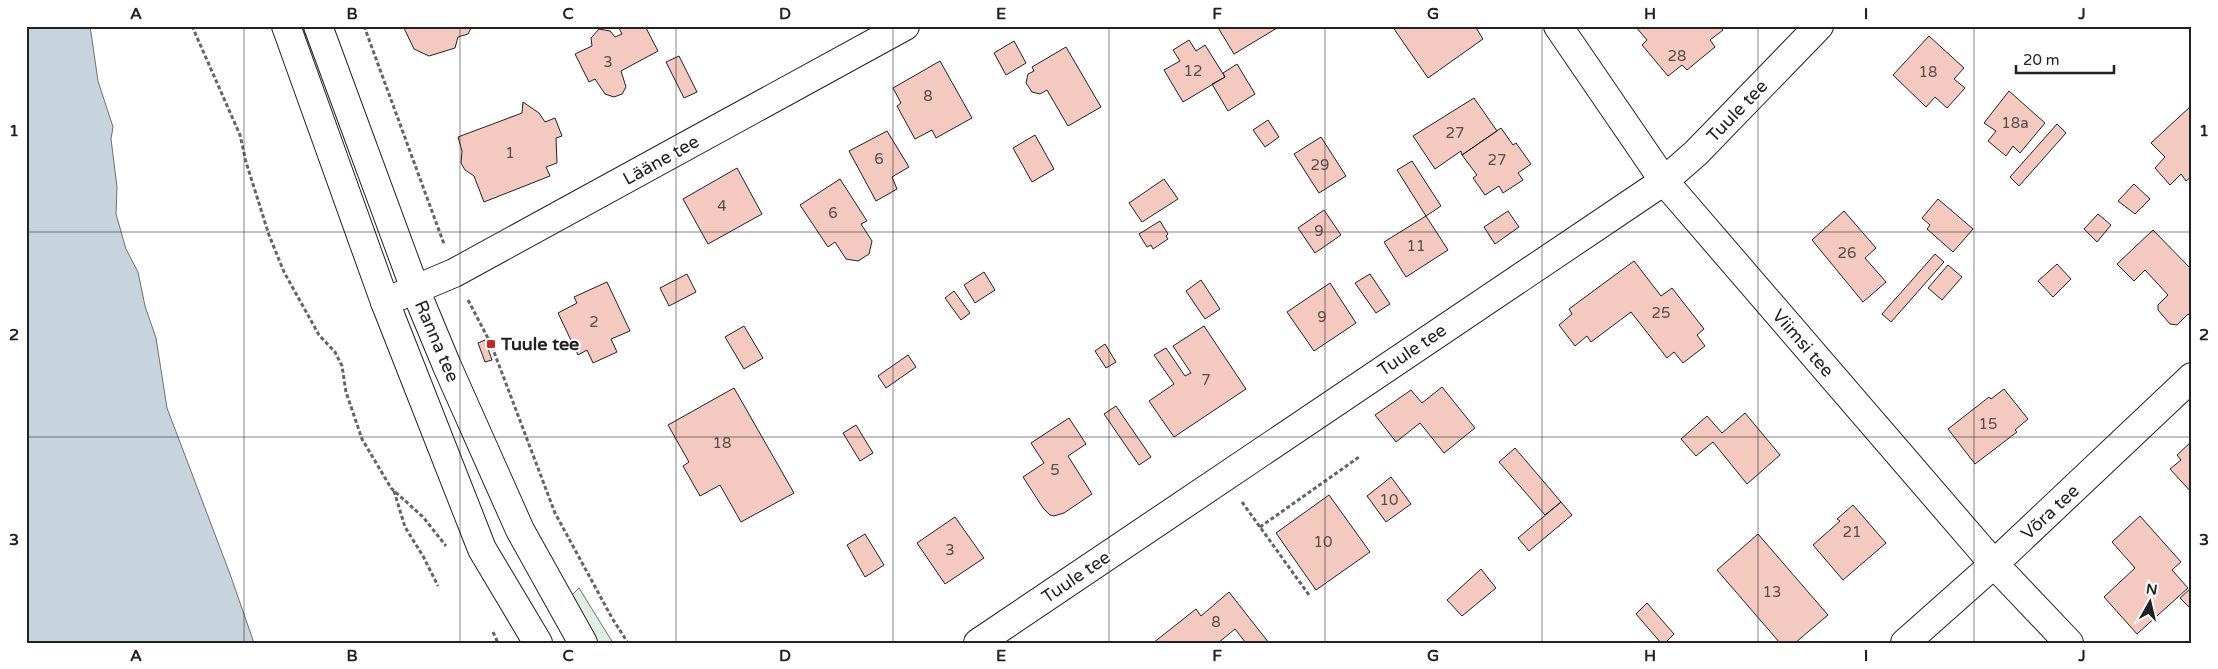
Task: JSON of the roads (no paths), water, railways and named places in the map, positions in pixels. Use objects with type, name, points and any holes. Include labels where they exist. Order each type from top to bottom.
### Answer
[{"type":"street","name":"Ranna tee","points":[[286,26],[385,302],[482,549],[538,643]]},
{"type":"street","name":"Ranna tee","points":[[318,26],[415,289],[447,366],[520,530],[583,643]]},
{"type":"street","name":"Lääne tee","points":[[385,302],[454,273],[905,26]]},
{"type":"street","name":"Viimsi tee","points":[[1558,26],[1664,181],[1994,564],[2069,643]]},
{"type":"street","name":"Tuule tee","points":[[978,643],[1664,181],[1696,154],[1819,26]]},
{"type":"street","name":"Võra tee","points":[[1905,643],[1994,564],[2192,378]]},
{"type":"place","name":"Tuule tee","points":[[491,344]]}]
